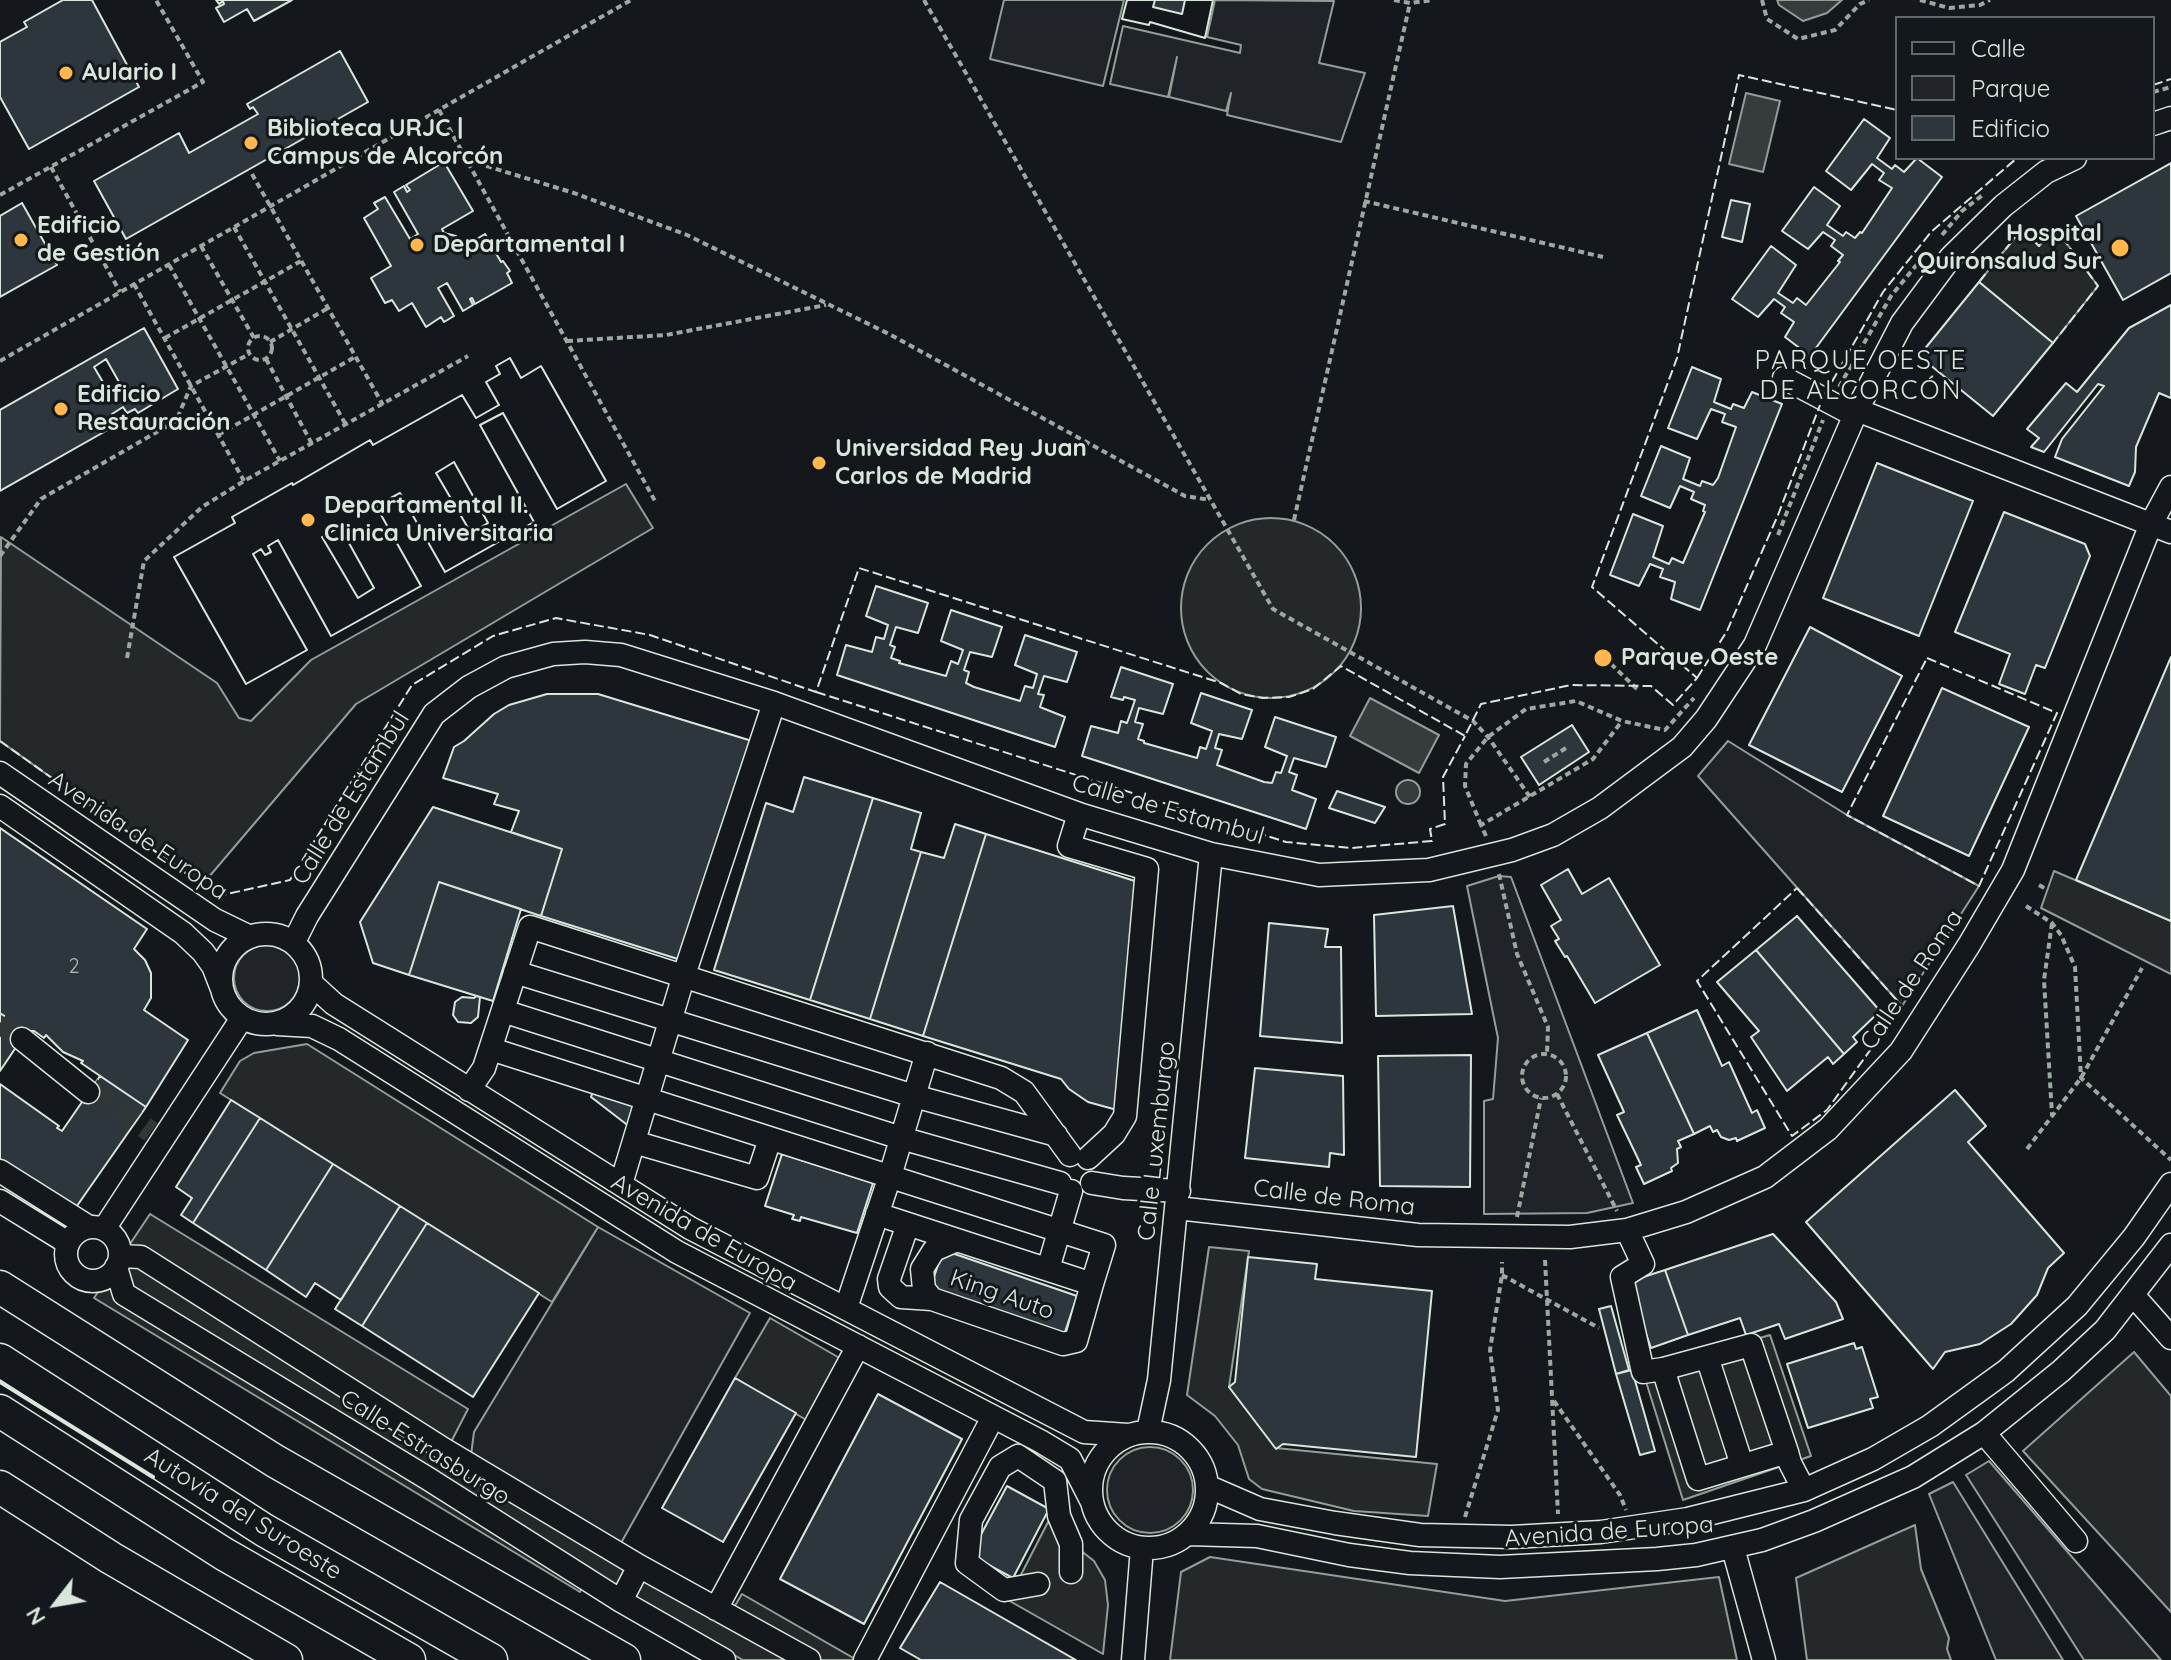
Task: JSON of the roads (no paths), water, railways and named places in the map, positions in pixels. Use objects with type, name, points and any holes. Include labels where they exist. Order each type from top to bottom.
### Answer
[{"type":"highway","points":[[0,1287],[275,1461],[624,1660]]},
{"type":"highway","name":"Autovía del Suroeste","points":[[0,1360],[264,1530],[491,1660]]},
{"type":"highway","name":"Autovía del Suroeste","points":[[0,1411],[224,1554],[409,1660]]},
{"type":"highway","points":[[0,1487],[111,1558],[286,1660]]},
{"type":"street","name":"Calle de Estambul","points":[[294,942],[318,898],[434,714],[469,687],[506,667],[553,654],[585,652],[621,655],[774,703],[1079,814],[1211,854],[1319,875],[1429,870],[1553,835],[1600,808],[1682,747],[1706,719],[1755,645],[1855,412],[1902,323],[1951,257],[2003,206],[2046,172],[2071,160]]},
{"type":"street","points":[[1784,378],[1855,412],[2161,528]]},
{"type":"street","name":"Calle de Roma","points":[[503,1011],[901,1138],[1074,1185],[1123,1188],[1178,1200],[1418,1235],[1570,1237],[1622,1221],[1686,1212],[1765,1177],[1828,1129],[1901,1051],[2013,870],[2161,528],[2171,487]]},
{"type":"street","points":[[621,1184],[684,975],[774,703]]},
{"type":"street","name":"Avenida de Europa","points":[[0,773],[215,920],[250,937]]},
{"type":"street","points":[[0,806],[183,933],[213,966],[226,1001],[242,1018],[265,1025],[290,1018],[301,1009],[312,984],[311,968],[294,942],[265,934],[250,937],[229,952],[221,976],[222,989]]},
{"type":"street","points":[[469,1090],[482,1072],[491,1049],[530,927],[1001,1078],[1024,1092],[1056,1135],[1079,1157],[1114,1134],[1125,1116],[1147,869],[1069,846],[1079,814]]},
{"type":"street","name":"Calle Luxemburgo","points":[[1138,1433],[1159,1380],[1211,854]]},
{"type":"street","points":[[515,972],[914,1096],[1056,1135]]},
{"type":"street","name":"Avenida de Europa","points":[[312,984],[334,1004],[690,1228],[1084,1432],[1138,1433]]},
{"type":"street","points":[[242,1018],[157,1136],[96,1228],[80,1230],[68,1243],[67,1261],[77,1276],[103,1279],[118,1261],[141,1257],[445,1450],[639,1566],[809,1660]]},
{"type":"street","name":"Avenida de Europa","points":[[277,1024],[312,1026],[339,1039],[677,1252],[1070,1459],[1092,1502]]},
{"type":"street","points":[[22,1039],[88,1088]]},
{"type":"street","points":[[491,1049],[1104,1245],[1092,1284],[877,1214]]},
{"type":"street","points":[[846,1308],[927,1053]]},
{"type":"street","points":[[634,1142],[757,1178],[770,1139]]},
{"type":"street","points":[[0,1171],[116,1240],[118,1261]]},
{"type":"street","name":"Avenida de Europa","points":[[1207,1486],[1260,1509],[1335,1523],[1420,1535],[1512,1537],[1601,1532],[1688,1519],[1804,1490],[1873,1459],[1930,1426],[2006,1371],[2077,1306],[2134,1237],[2171,1184]]},
{"type":"street","points":[[1048,1269],[1074,1185]]},
{"type":"street","points":[[0,1201],[68,1243]]},
{"type":"street","points":[[1622,1221],[1643,1264],[1622,1277],[1643,1372],[1751,1345],[1787,1452],[1804,1490]]},
{"type":"street","points":[[908,1224],[889,1279],[890,1287],[901,1297],[932,1299]]},
{"type":"street","name":"King Auto","points":[[957,1240],[934,1250],[922,1269],[924,1289],[932,1299],[1063,1344],[1076,1341],[1092,1284]]},
{"type":"street","name":"Avenida de Europa","points":[[1188,1534],[1257,1536],[1349,1555],[1410,1563],[1470,1566],[1615,1563],[1733,1548],[1814,1521],[1913,1477],[1984,1433],[2061,1371],[2105,1330],[2171,1245]]},
{"type":"street","name":"Calle Estrasburgo","points":[[118,1261],[124,1294],[427,1478],[621,1601],[724,1660]]},
{"type":"street","points":[[2133,1295],[2171,1338]]},
{"type":"street","points":[[716,1609],[858,1346]]},
{"type":"street","points":[[1707,1357],[1742,1465]]},
{"type":"street","points":[[1663,1369],[1698,1479],[1787,1452]]},
{"type":"street","points":[[865,1660],[993,1417]]},
{"type":"street","points":[[1138,1433],[1166,1434],[1182,1441],[1199,1461],[1207,1486],[1198,1523],[1188,1534],[1163,1547],[1142,1548],[1125,1543],[1110,1533],[1098,1519],[1092,1502],[1091,1485],[1098,1462],[1114,1443],[1138,1433]]},
{"type":"street","points":[[1984,1433],[2076,1541]]},
{"type":"street","points":[[427,1478],[445,1450]]},
{"type":"street","points":[[1038,1584],[1004,1590],[967,1563],[971,1520],[1000,1467],[1018,1456],[1055,1481],[1059,1516],[1071,1544],[1071,1572]]},
{"type":"street","points":[[1133,1660],[1142,1548]]},
{"type":"street","points":[[1733,1548],[1764,1660]]},
{"type":"street","points":[[621,1601],[639,1566]]},
{"type":"tunnel","points":[[0,1023],[22,1039]]},
{"type":"tunnel","points":[[91,1088],[151,1132]]},
{"type":"place","name":"Aulario I","points":[[66,73]]},
{"type":"place","name":"Biblioteca URJC | Campus de Alcorcón","points":[[251,143]]},
{"type":"place","name":"Edificio de Gestión","points":[[21,240]]},
{"type":"place","name":"Departamental I","points":[[417,245]]},
{"type":"place","name":"Hospital Quironsalud Sur","points":[[2120,248]]},
{"type":"place","name":"Edificio Restauración","points":[[61,409]]},
{"type":"place","name":"Universidad Rey Juan Carlos de Madrid","points":[[819,463]]},
{"type":"place","name":"Departamental II. Clinica Universitaria","points":[[308,520]]},
{"type":"place","name":"Parque Oeste","points":[[1603,658]]},
{"type":"district","name":"PARQUE OESTE DE ALCORCÓN","points":[[1861,376]]}]
